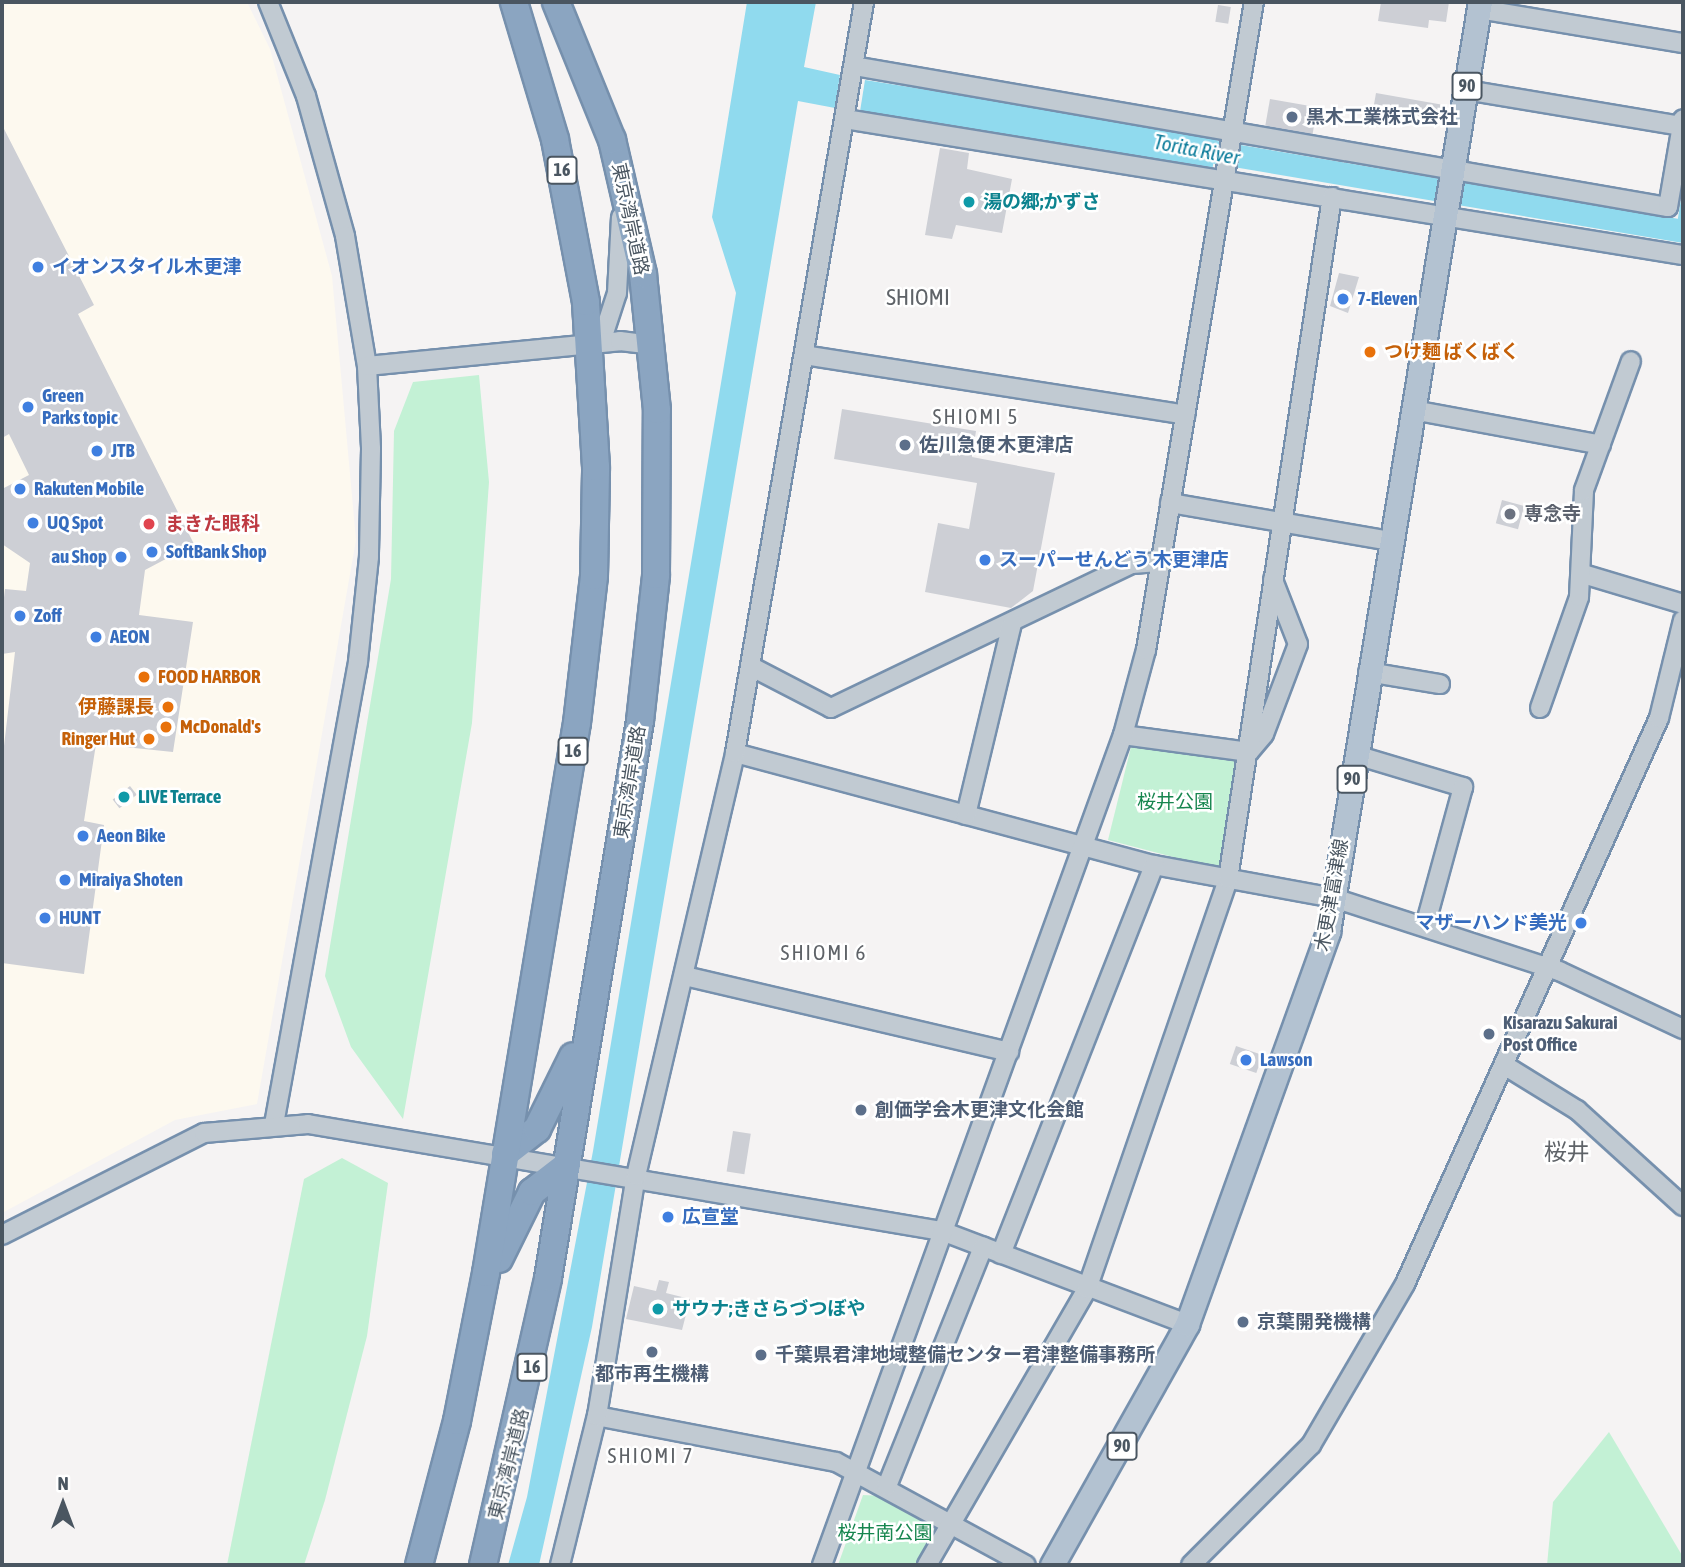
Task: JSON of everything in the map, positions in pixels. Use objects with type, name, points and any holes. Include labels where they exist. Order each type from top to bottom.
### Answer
[{"type":"highway","name":"16","points":[[419,1565],[467,1375],[587,650],[596,497],[591,343],[563,174],[514,2]]},
{"type":"highway","name":"東京湾岸道路","points":[[483,1565],[534,1358],[604,939],[654,609],[659,480],[652,345],[634,228],[605,120],[556,2]]},
{"type":"highway","points":[[505,1154],[530,1138],[560,1091],[604,939]]},
{"type":"highway","points":[[467,1375],[508,1234],[540,1183],[567,1165]]},
{"type":"main road","name":"90","points":[[1446,215],[1479,6]]},
{"type":"main road","name":"木更津富津線","points":[[1052,1565],[1187,1324],[1319,966],[1334,898],[1368,672],[1446,215]]},
{"type":"street","points":[[268,2],[306,96],[345,236],[367,366],[370,531],[358,662],[274,1125]]},
{"type":"street","points":[[560,1565],[597,1416],[636,1176],[685,976],[735,752],[864,2]]},
{"type":"street","points":[[822,1565],[1123,735],[1170,503],[1254,2]]},
{"type":"street","points":[[1479,6],[1683,43]]},
{"type":"street","points":[[853,71],[1233,132],[1668,207],[1676,202],[1683,122],[1466,90]]},
{"type":"street","points":[[846,114],[1224,180],[1683,255]]},
{"type":"street","points":[[591,343],[609,323],[622,257],[605,120]]},
{"type":"street","points":[[927,1565],[1087,1289],[1228,879],[1249,751],[1280,522],[1332,197]]},
{"type":"street","points":[[367,366],[591,343],[652,345]]},
{"type":"street","points":[[804,355],[1185,415]]},
{"type":"street","points":[[1541,708],[1583,575],[1584,490],[1631,361]]},
{"type":"street","points":[[1413,410],[1601,445]]},
{"type":"street","points":[[1170,503],[1391,541]]},
{"type":"street","points":[[750,666],[831,709],[1132,564],[1159,562]]},
{"type":"street","points":[[1583,575],[1683,604]]},
{"type":"street","points":[[1249,751],[1264,734],[1298,644],[1273,578]]},
{"type":"street","points":[[1191,1565],[1298,1461],[1347,1392],[1405,1284],[1659,718],[1683,620]]},
{"type":"street","points":[[966,815],[1012,623]]},
{"type":"street","points":[[1368,672],[1440,684]]},
{"type":"street","points":[[1123,735],[1249,751]]},
{"type":"street","points":[[735,752],[1154,865],[1334,898],[1547,969],[1683,1029]]},
{"type":"street","points":[[1356,755],[1463,787],[1424,926]]},
{"type":"street","points":[[1001,1254],[1154,865]]},
{"type":"street","points":[[685,976],[1009,1052]]},
{"type":"street","points":[[1504,1065],[1577,1110],[1683,1206]]},
{"type":"street","points":[[2,1234],[172,1146],[204,1133],[274,1125],[505,1154],[942,1231],[1087,1289],[1187,1324]]},
{"type":"street","points":[[887,1486],[983,1247]]},
{"type":"street","points":[[597,1416],[856,1470],[1026,1565]]},
{"type":"shaded area","points":[[2,2],[247,2],[270,49],[332,276],[356,540],[257,1104],[175,1120],[2,1213]]},
{"type":"green space","points":[[479,375],[489,482],[472,723],[403,1119],[351,1047],[325,976],[391,579],[394,431],[413,382]]},
{"type":"green space","name":"桜井公園","points":[[1133,739],[1242,753],[1223,870],[1108,840]]},
{"type":"green space","points":[[342,1158],[388,1183],[367,1336],[325,1500],[304,1565],[227,1565],[304,1179]]},
{"type":"green space","points":[[1609,1432],[1683,1557],[1683,1565],[1547,1565],[1553,1502]]},
{"type":"green space","name":"桜井南公園","points":[[863,1495],[884,1496],[936,1526],[938,1536],[921,1565],[838,1565]]},
{"type":"water","points":[[747,2],[816,2],[804,67],[840,75],[835,108],[798,101],[592,1327],[539,1565],[508,1565],[527,1497],[593,1151],[736,293],[712,217]]},
{"type":"water","points":[[865,80],[1218,136],[1213,167],[860,112]]},
{"type":"building","points":[[1381,2],[1449,2],[1446,22],[1429,20],[1428,28],[1378,21]]},
{"type":"building","points":[[1218,5],[1231,7],[1228,24],[1215,22]]},
{"type":"building","name":"黒木工業株式会社","points":[[1376,93],[1441,104],[1438,119],[1373,108]]},
{"type":"building","name":"黒木工業株式会社","points":[[1270,99],[1317,107],[1313,134],[1265,126]]},
{"type":"building","name":"AEON","points":[[2,125],[94,305],[78,314],[194,544],[145,570],[139,615],[193,622],[173,752],[96,744],[84,821],[104,825],[84,974],[2,963],[2,763],[15,652],[2,654],[2,614],[5,589],[26,591],[30,563],[2,544],[2,489],[29,475],[9,434],[2,438]]},
{"type":"building","name":"湯の郷;かずさ","points":[[940,148],[969,153],[967,169],[1012,179],[1002,233],[956,225],[952,239],[925,235]]},
{"type":"building","name":"7-Eleven","points":[[1339,273],[1359,277],[1348,313],[1330,306]]},
{"type":"building","name":"スーパーせんどう 木更津店","points":[[842,409],[976,431],[972,457],[1055,473],[1033,591],[1011,608],[925,592],[938,523],[969,529],[977,483],[834,459]]},
{"type":"building","name":"専念寺","points":[[1502,500],[1524,506],[1518,529],[1496,523]]},
{"type":"building","name":"LIVE Terrace","points":[[130,786],[137,795],[119,808],[113,800]]},
{"type":"building","name":"Lawson","points":[[1236,1046],[1262,1055],[1256,1073],[1230,1064]]},
{"type":"building","points":[[733,1131],[751,1134],[744,1174],[727,1171]]},
{"type":"building","name":"サウナ;きさらづつぼや","points":[[659,1280],[669,1282],[666,1293],[690,1299],[682,1330],[626,1319],[634,1286],[656,1291]]},
{"type":"waterway","name":"Torita River","points":[[1186,147],[1683,231]]},
{"type":"waterway","points":[[1678,231],[1683,201]]},
{"type":"place","name":"黒木工業株式会社","points":[[1292,117]]},
{"type":"place","name":"湯の郷;かずさ","points":[[969,202]]},
{"type":"place","name":"イオンスタイル木更津","points":[[38,267]]},
{"type":"place","name":"7-Eleven","points":[[1343,299]]},
{"type":"place","name":"つけ麺 ばくばく","points":[[1370,352]]},
{"type":"place","name":"Green Parks topic","points":[[28,407]]},
{"type":"place","name":"佐川急便 木更津店","points":[[905,445]]},
{"type":"place","name":"JTB","points":[[97,451]]},
{"type":"place","name":"Rakuten Mobile","points":[[20,489]]},
{"type":"place","name":"専念寺","points":[[1510,514]]},
{"type":"place","name":"UQ Spot","points":[[33,523]]},
{"type":"place","name":"まきた眼科","points":[[149,524]]},
{"type":"place","name":"SoftBank Shop","points":[[152,552]]},
{"type":"place","name":"au Shop","points":[[121,557]]},
{"type":"place","name":"スーパーせんどう 木更津店","points":[[985,560]]},
{"type":"place","name":"Zoff","points":[[20,616]]},
{"type":"place","name":"AEON","points":[[96,637]]},
{"type":"place","name":"FOOD HARBOR","points":[[144,677]]},
{"type":"place","name":"伊藤課長","points":[[168,707]]},
{"type":"place","name":"McDonald's","points":[[166,727]]},
{"type":"place","name":"Ringer Hut","points":[[149,739]]},
{"type":"place","name":"LIVE Terrace","points":[[124,797]]},
{"type":"place","name":"Aeon Bike","points":[[83,836]]},
{"type":"place","name":"Miraiya Shoten","points":[[65,880]]},
{"type":"place","name":"HUNT","points":[[45,918]]},
{"type":"place","name":"マザーハンド美光","points":[[1581,923]]},
{"type":"place","name":"Kisarazu Sakurai Post Office","points":[[1489,1034]]},
{"type":"place","name":"Lawson","points":[[1246,1060]]},
{"type":"place","name":"創価学会木更津文化会館","points":[[861,1110]]},
{"type":"place","name":"広宣堂","points":[[668,1217]]},
{"type":"place","name":"サウナ;きさらづつぼや","points":[[658,1309]]},
{"type":"place","name":"京葉開発機構","points":[[1243,1322]]},
{"type":"place","name":"都市再生機構","points":[[652,1352]]},
{"type":"place","name":"千葉県君津地域整備センター君津整備事務所","points":[[761,1355]]},
{"type":"district","name":"SHIOMI","points":[[918,297]]},
{"type":"district","name":"SHIOMI 5","points":[[976,416]]},
{"type":"district","name":"SHIOMI 6","points":[[824,952]]},
{"type":"district","name":"桜井","points":[[1567,1152]]},
{"type":"district","name":"SHIOMI 7","points":[[651,1455]]}]
